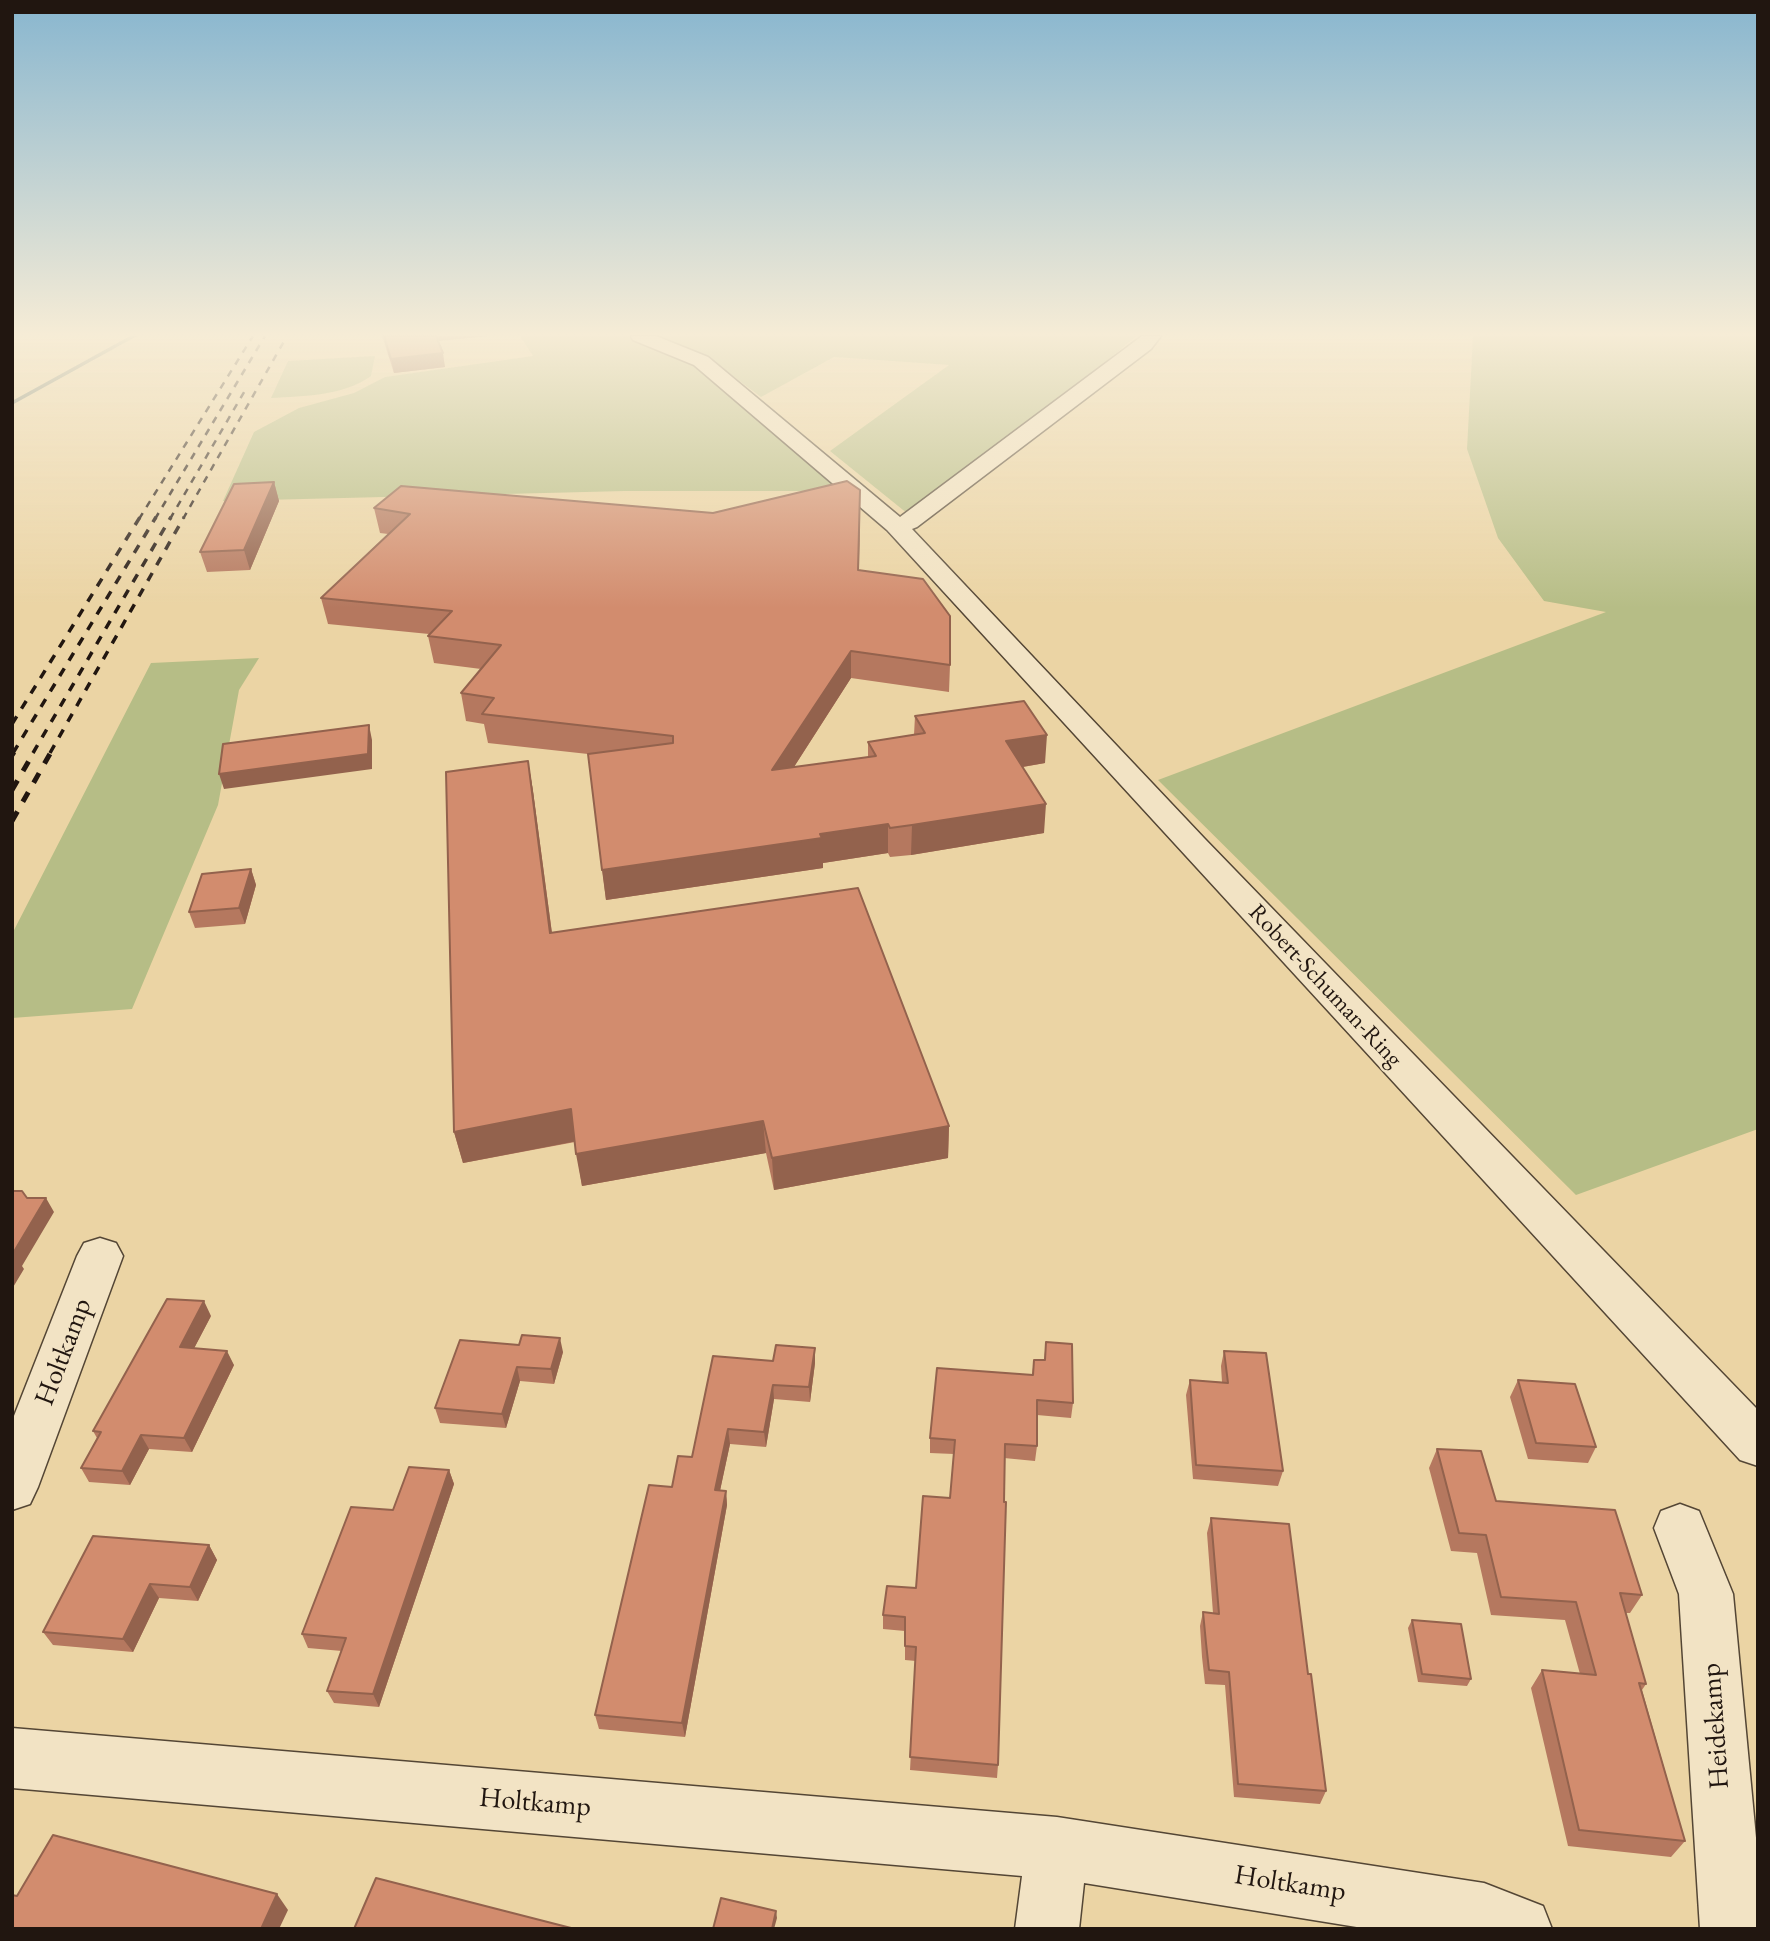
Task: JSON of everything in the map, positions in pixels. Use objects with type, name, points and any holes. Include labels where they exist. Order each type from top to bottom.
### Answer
[{"type":"street","name":"Robert-Schuman-Ring","points":[[779,427],[895,524],[1192,845],[1758,1444]]},
{"type":"street","points":[[895,524],[909,522],[1036,427]]},
{"type":"street","name":"Holtkamp","points":[[12,1487],[100,1256]]},
{"type":"street","name":"Heidekamp","points":[[1680,1528],[1706,1594],[1732,1929]]},
{"type":"street","name":"Holtkamp","points":[[12,1758],[1057,1848],[1483,1914],[1520,1929]]},
{"type":"street","points":[[1047,1929],[1057,1848]]},
{"type":"green space","points":[[264,427],[769,427],[845,491],[626,491],[223,501],[254,432]]},
{"type":"green space","points":[[864,427],[1023,427],[908,514],[830,451]]},
{"type":"green space","points":[[1468,427],[1758,427],[1758,1129],[1576,1195],[1158,780],[1606,612],[1544,601],[1498,538],[1467,449]]},
{"type":"green space","points":[[259,658],[239,690],[218,805],[132,1009],[12,1018],[12,934],[151,663]]},
{"type":"building","points":[[847,481],[860,490],[858,570],[923,579],[950,616],[950,665],[851,651],[772,770],[876,756],[868,742],[925,733],[915,716],[1024,701],[1047,735],[1006,741],[1046,804],[890,828],[888,824],[820,834],[822,838],[602,870],[588,754],[673,743],[673,736],[482,714],[494,698],[461,693],[501,645],[428,636],[452,611],[321,598],[410,514],[374,508],[401,486],[713,513]]},
{"type":"building","points":[[274,482],[244,550],[200,552],[234,484]]},
{"type":"building","points":[[369,725],[368,754],[219,774],[223,744]]},
{"type":"building","points":[[528,761],[550,933],[858,888],[949,1126],[772,1158],[763,1121],[576,1154],[571,1109],[454,1132],[446,772]]},
{"type":"building","points":[[251,869],[239,908],[189,912],[202,874]]},
{"type":"building","points":[[12,1191],[22,1191],[27,1198],[46,1198],[12,1255]]},
{"type":"building","points":[[167,1299],[204,1301],[180,1347],[227,1351],[184,1438],[141,1435],[122,1471],[81,1468],[101,1432],[93,1431]]},
{"type":"building","points":[[522,1335],[560,1338],[551,1369],[517,1367],[502,1414],[435,1408],[460,1340],[519,1345]]},
{"type":"building","points":[[1046,1342],[1072,1344],[1073,1403],[1037,1400],[1037,1446],[1005,1444],[1006,1502],[998,1765],[910,1757],[916,1647],[905,1646],[905,1617],[883,1615],[887,1586],[916,1588],[923,1496],[950,1498],[955,1440],[930,1438],[937,1368],[1033,1375],[1034,1360],[1045,1360]]},
{"type":"building","points":[[776,1345],[815,1348],[809,1387],[773,1385],[764,1432],[728,1429],[715,1490],[726,1491],[682,1723],[595,1715],[649,1485],[672,1487],[678,1456],[692,1457],[713,1356],[773,1361]]},
{"type":"building","points":[[1224,1351],[1266,1353],[1283,1471],[1196,1465],[1190,1380],[1228,1383]]},
{"type":"building","points":[[1518,1380],[1575,1384],[1596,1447],[1536,1443]]},
{"type":"building","points":[[1437,1449],[1481,1451],[1496,1501],[1615,1510],[1642,1595],[1620,1593],[1646,1684],[1639,1683],[1685,1841],[1579,1830],[1542,1670],[1596,1675],[1576,1602],[1501,1597],[1486,1535],[1459,1533]]},
{"type":"building","points":[[409,1467],[449,1470],[373,1694],[327,1691],[346,1638],[302,1634],[351,1507],[393,1510]]},
{"type":"building","points":[[1211,1518],[1289,1524],[1326,1791],[1238,1784],[1229,1672],[1209,1670],[1206,1643],[1203,1612],[1219,1614]]},
{"type":"building","points":[[93,1536],[209,1545],[190,1587],[150,1584],[123,1639],[43,1632]]},
{"type":"building","points":[[1412,1620],[1461,1624],[1471,1679],[1422,1674]]},
{"type":"building","points":[[53,1835],[277,1894],[261,1929],[12,1929],[12,1895],[17,1896]]},
{"type":"building","points":[[376,1878],[575,1929],[354,1929]]},
{"type":"building","points":[[721,1898],[776,1911],[772,1929],[713,1929]]},
{"type":"railway","points":[[139,519],[197,427]]},
{"type":"railway","points":[[155,519],[211,427]]},
{"type":"railway","points":[[170,519],[224,427]]},
{"type":"railway","points":[[183,519],[236,427]]},
{"type":"railway","points":[[12,724],[140,517]]},
{"type":"railway","points":[[13,753],[156,517]]},
{"type":"railway","points":[[33,753],[171,517]]},
{"type":"railway","points":[[50,753],[184,517]]},
{"type":"railway","points":[[12,790],[34,752]]},
{"type":"railway","points":[[12,821],[51,752]]}]
